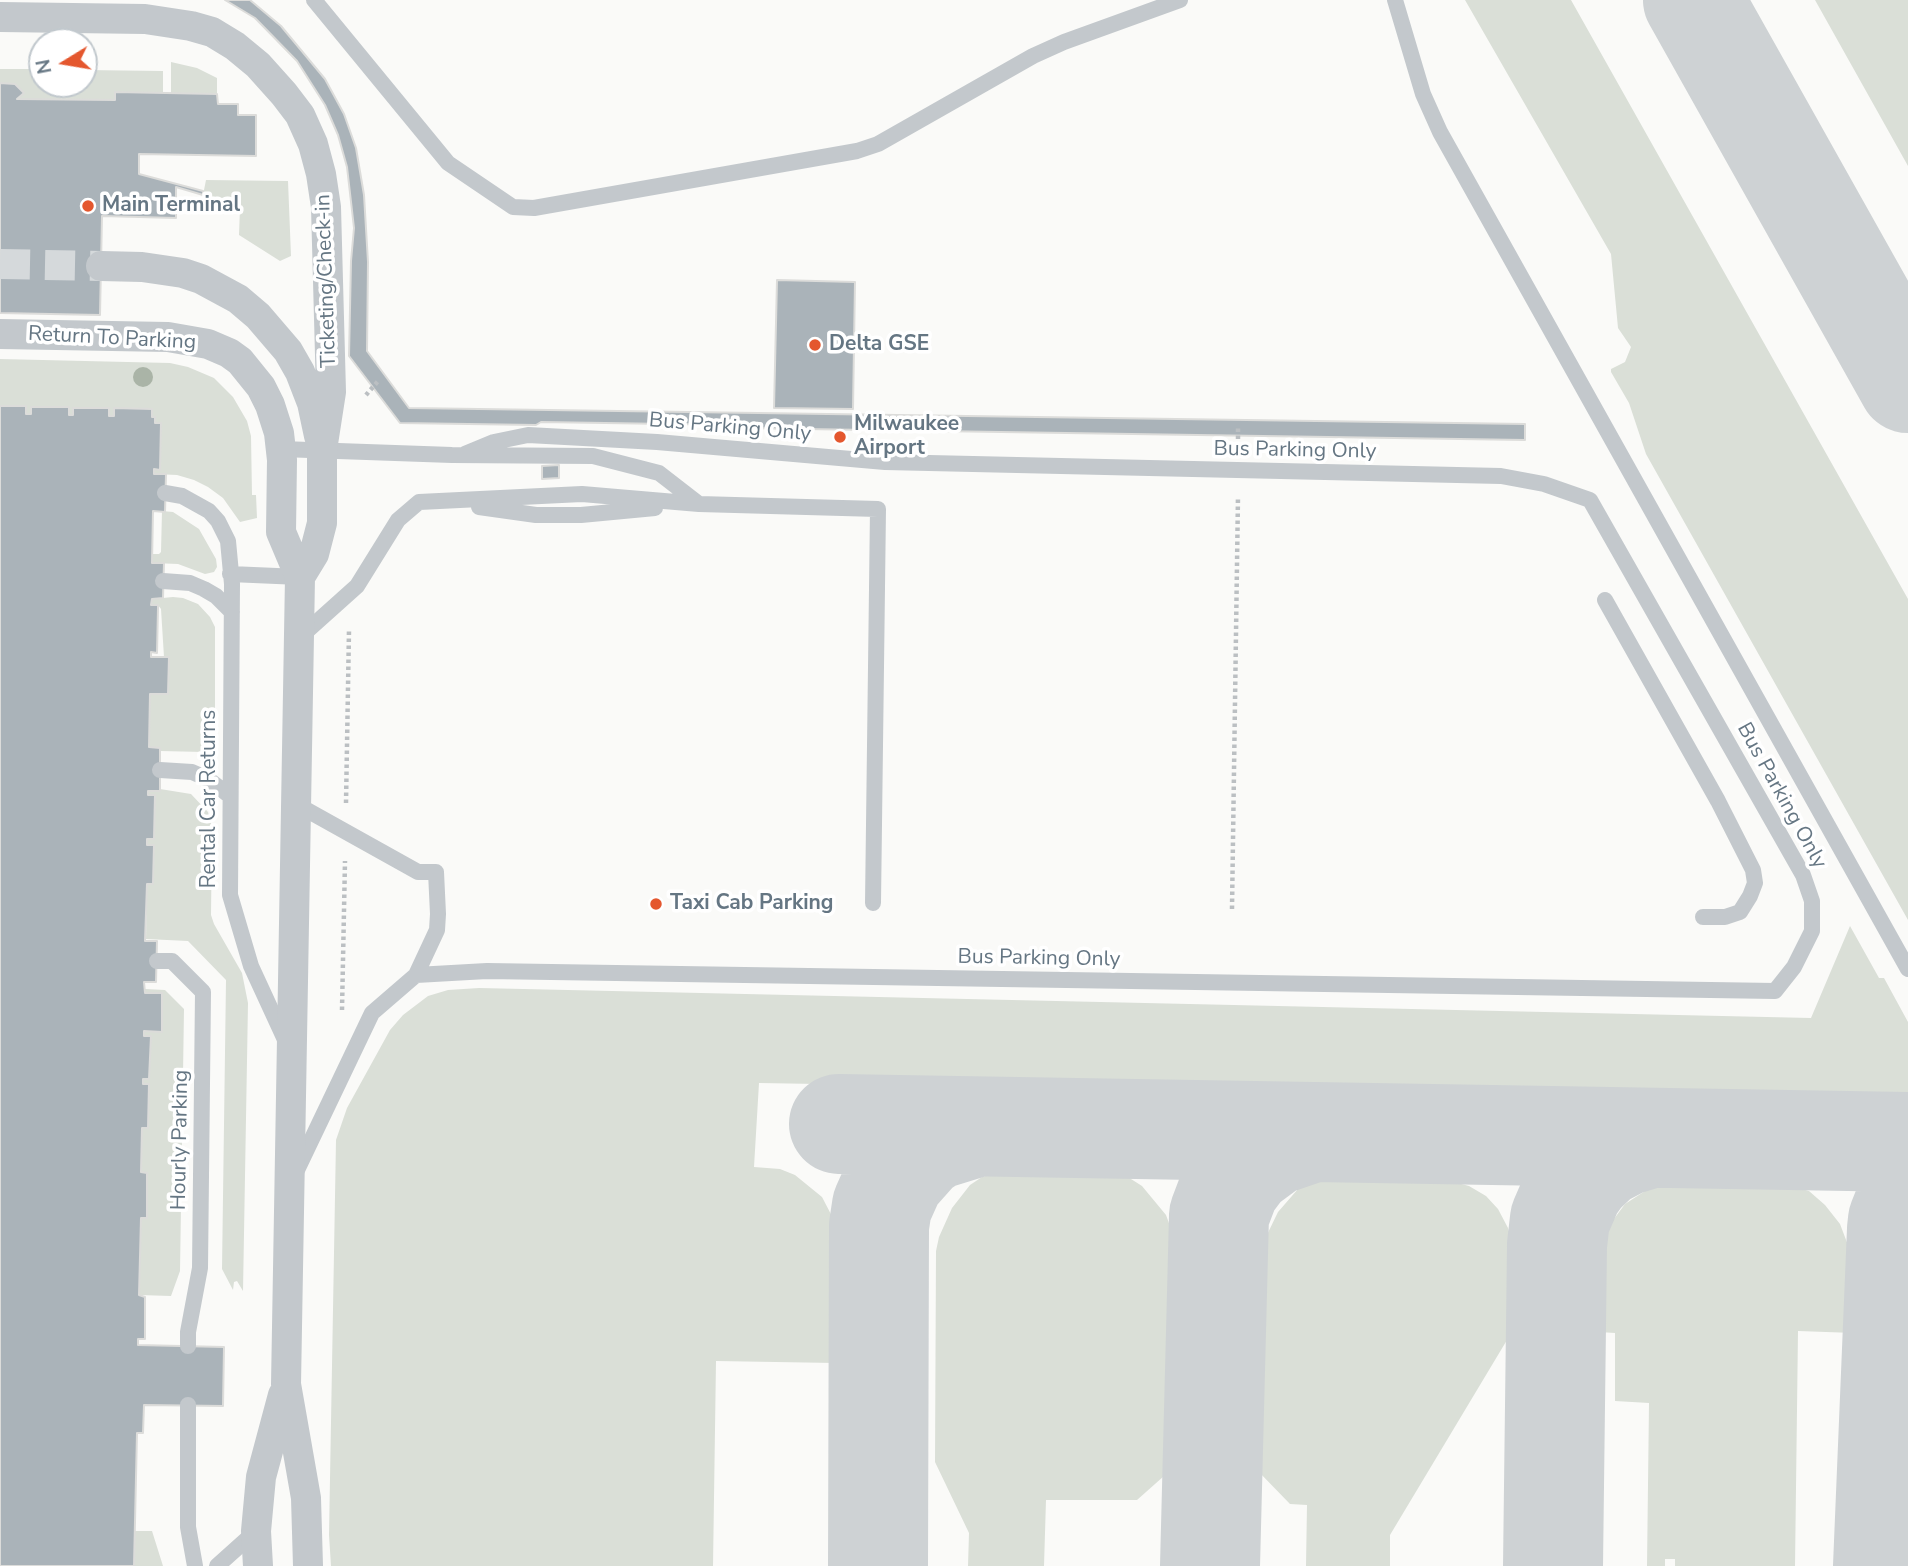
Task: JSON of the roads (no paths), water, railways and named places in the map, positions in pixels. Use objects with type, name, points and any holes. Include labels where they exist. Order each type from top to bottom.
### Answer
[{"type":"street","name":"Ticketing/Check-in","points":[[0,17],[145,19],[212,32],[235,46],[270,76],[300,115],[313,144],[326,207],[331,392],[322,450]]},
{"type":"street","points":[[101,266],[142,267],[183,273],[219,288],[249,308],[270,328],[300,372],[312,403],[322,450],[322,523],[314,554],[300,577],[286,1384],[306,1498],[308,1566]]},
{"type":"street","name":"Return To Parking","points":[[0,334],[168,337],[208,344],[240,361],[261,387],[279,433],[281,531],[300,577]]},
{"type":"street","points":[[258,1566],[256,1531],[261,1477],[286,1384]]},
{"type":"lane","points":[[314,0],[448,163],[513,207],[534,208],[857,151],[878,144],[1054,47],[1180,0]]},
{"type":"lane","points":[[1395,0],[1423,94],[1440,132],[1908,969]]},
{"type":"lane","name":"Bus Parking Only","points":[[416,975],[487,971],[1775,991],[1794,967],[1812,931],[1812,901],[1803,875],[1590,500],[1545,484],[1502,476],[885,462],[657,442],[528,435],[494,442],[465,454]]},
{"type":"lane","points":[[281,449],[593,456],[659,473],[699,504]]},
{"type":"lane","name":"Rental Car Returns","points":[[165,493],[189,500],[209,512],[218,521],[228,541],[232,612],[230,895],[251,966],[293,1057]]},
{"type":"lane","points":[[299,638],[356,586],[398,520],[419,502],[442,503],[582,494],[699,504],[878,509],[873,903]]},
{"type":"lane","points":[[230,574],[300,577]]},
{"type":"lane","points":[[163,581],[190,583],[204,589],[216,596],[232,612]]},
{"type":"lane","points":[[1605,600],[1718,801],[1753,870],[1755,883],[1751,897],[1740,912],[1725,917],[1703,917]]},
{"type":"lane","points":[[160,770],[192,772],[208,779],[230,796]]},
{"type":"lane","points":[[290,1184],[372,1013],[416,975],[436,930],[436,872],[418,872],[296,804]]},
{"type":"lane","name":"Hourly Parking","points":[[157,961],[172,961],[204,992],[200,1268],[188,1332],[188,1346]]},
{"type":"lane","points":[[188,1405],[188,1527],[195,1566]]},
{"type":"lane","points":[[217,1566],[256,1531]]},
{"type":"tunnel","points":[[0,264],[101,266]]},
{"type":"place","name":"Main Terminal","points":[[88,206]]},
{"type":"place","name":"Delta GSE","points":[[815,345]]},
{"type":"place","name":"Milwaukee Airport","points":[[840,437]]},
{"type":"place","name":"Taxi Cab Parking","points":[[656,904]]}]
